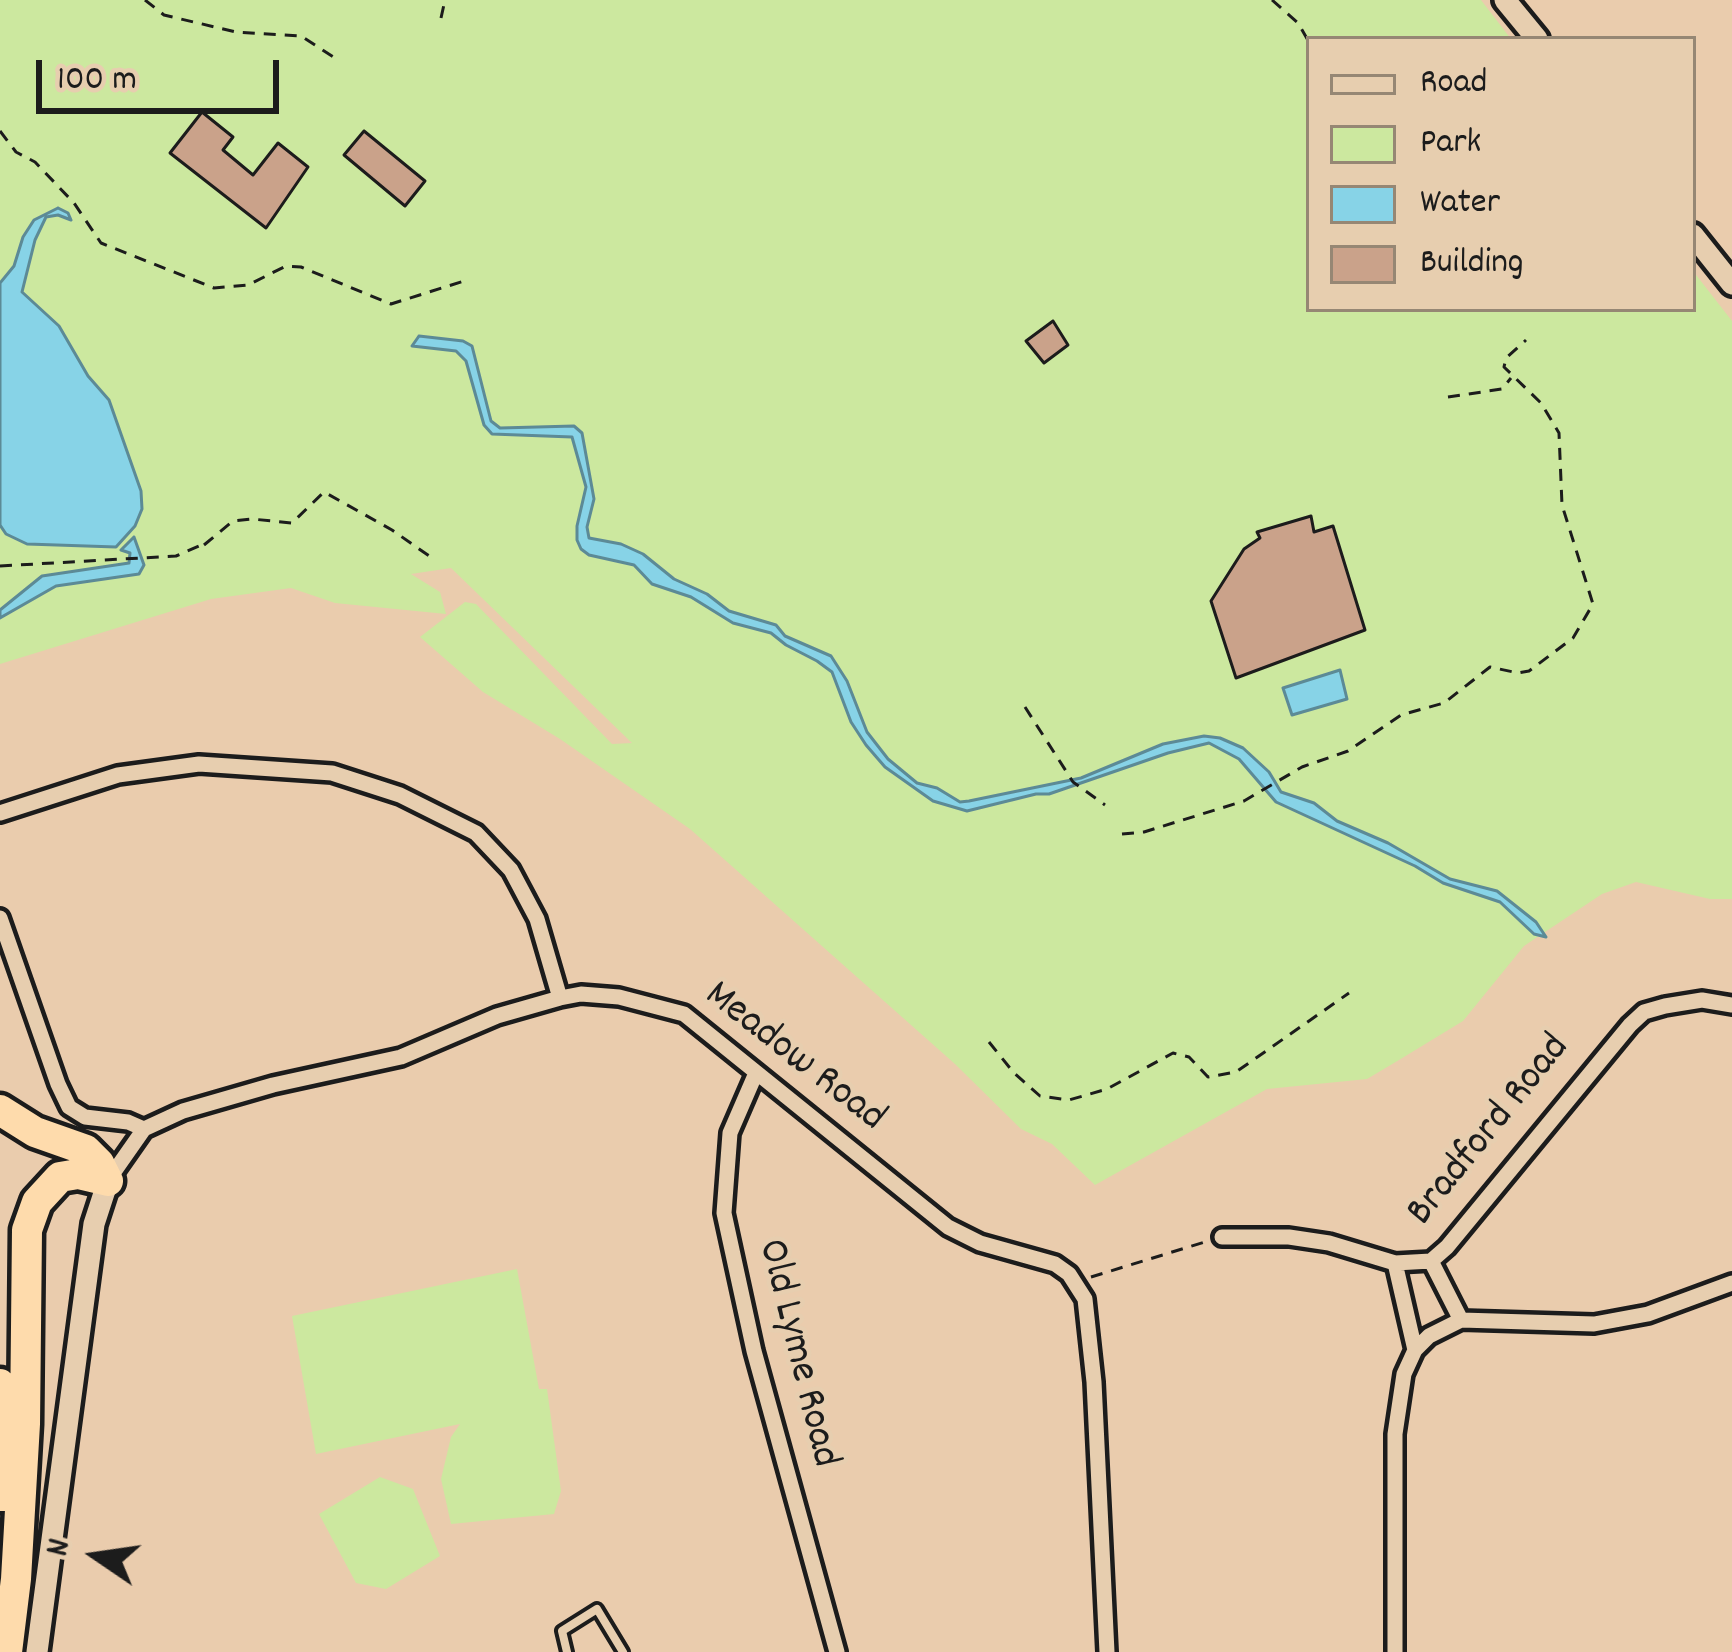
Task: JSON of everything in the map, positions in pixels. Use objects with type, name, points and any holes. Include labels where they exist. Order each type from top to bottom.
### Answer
[{"type":"highway","points":[[0,1110],[35,1132],[86,1150],[108,1181]]},
{"type":"highway","points":[[4,1652],[16,1579],[26,1406],[27,1230],[37,1202],[59,1177],[87,1175],[108,1181]]},
{"type":"highway","points":[[0,1384],[4,1652]]},
{"type":"street","points":[[1505,0],[1535,36]]},
{"type":"street","points":[[1696,239],[1732,284]]},
{"type":"street","points":[[0,813],[118,775],[199,764],[332,773],[400,795],[476,832],[511,870],[538,919],[560,998]]},
{"type":"street","points":[[0,918],[69,1107],[85,1117],[144,1130],[108,1181],[94,1224],[37,1652]]},
{"type":"street","name":"Meadow Road","points":[[144,1130],[211,1101],[401,1057],[497,1016],[560,998],[619,997],[684,1014],[948,1227],[980,1243],[1055,1264],[1074,1282]]},
{"type":"street","name":"Bradford Road","points":[[1395,1652],[1394,1434],[1404,1374],[1415,1350],[1395,1263],[1431,1261],[1447,1247],[1630,1024],[1645,1012],[1702,1000],[1732,1005]]},
{"type":"street","name":"Old Lyme Road","points":[[756,1072],[730,1133],[724,1213],[754,1351],[837,1652]]},
{"type":"street","points":[[1222,1237],[1289,1237],[1329,1243],[1395,1263]]},
{"type":"street","points":[[1431,1261],[1461,1320]]},
{"type":"street","points":[[1074,1282],[1085,1299],[1094,1382],[1107,1652]]},
{"type":"street","points":[[1415,1350],[1429,1336],[1461,1320],[1594,1324],[1648,1314],[1732,1283]]},
{"type":"lane","points":[[567,1652],[562,1630],[597,1609],[623,1652]]},
{"type":"path","points":[[145,0],[164,15],[217,27],[301,36],[335,58]]},
{"type":"path","points":[[441,18],[446,0]]},
{"type":"path","points":[[1272,0],[1306,37]]},
{"type":"path","points":[[0,131],[16,152],[35,162],[74,202],[101,243],[214,288],[248,285],[286,266],[302,267],[391,304],[464,281]]},
{"type":"path","points":[[1122,834],[1224,809],[1302,767],[1348,751],[1400,715],[1444,703],[1490,667],[1518,673],[1542,664],[1573,638],[1593,604],[1562,506],[1559,433],[1541,403],[1504,367],[1506,358],[1526,340]]},
{"type":"path","points":[[1448,397],[1502,389],[1512,377]]},
{"type":"path","points":[[0,566],[176,556],[202,546],[233,521],[292,523],[324,492],[435,560]]},
{"type":"path","points":[[1025,707],[1067,775],[1105,805]]},
{"type":"path","points":[[989,1042],[1040,1096],[1069,1100],[1107,1089],[1173,1053],[1189,1057],[1208,1077],[1236,1072],[1349,993]]},
{"type":"path","points":[[1074,1282],[1222,1237]]},
{"type":"green space","points":[[0,0],[1481,0],[1509,36],[1306,36],[1306,312],[1696,312],[1696,275],[1732,321],[1732,899],[1710,899],[1636,882],[1602,894],[1524,946],[1463,1021],[1367,1079],[1267,1089],[1095,1185],[1052,1144],[1021,1129],[955,1064],[690,829],[483,692],[420,637],[465,602],[476,604],[612,744],[632,743],[451,568],[411,574],[440,592],[446,614],[335,603],[291,588],[211,599],[0,664]]},
{"type":"green space","points":[[517,1269],[539,1389],[547,1389],[561,1491],[554,1514],[451,1524],[441,1479],[451,1437],[460,1424],[316,1454],[292,1316]]},
{"type":"green space","points":[[380,1477],[413,1489],[440,1556],[386,1589],[356,1583],[319,1514]]},
{"type":"water","points":[[58,208],[71,220],[46,217],[22,292],[59,326],[88,376],[109,400],[141,491],[142,509],[135,526],[116,547],[27,544],[6,534],[0,525],[0,283],[14,266],[34,220]]},
{"type":"water","points":[[419,336],[472,346],[491,421],[500,428],[574,426],[582,433],[594,499],[589,538],[643,554],[674,579],[707,594],[729,611],[776,625],[785,636],[831,656],[847,681],[867,732],[888,759],[917,783],[960,802],[969,801],[1081,778],[1163,744],[1204,736],[1220,738],[1243,748],[1269,772],[1281,792],[1314,803],[1337,821],[1388,843],[1450,879],[1497,891],[1536,922],[1546,937],[1534,934],[1500,902],[1443,883],[1276,802],[1239,759],[1209,743],[1049,794],[967,811],[933,801],[885,767],[866,745],[851,722],[832,672],[817,661],[771,633],[733,623],[691,597],[652,584],[634,565],[581,549],[577,526],[586,487],[572,437],[492,434],[484,425],[466,361],[456,351],[412,346]]},
{"type":"water","points":[[134,537],[144,565],[139,574],[56,586],[0,618],[0,610],[42,576],[129,563],[130,553],[121,550]]},
{"type":"water","points":[[1340,670],[1347,699],[1292,715],[1283,688]]},
{"type":"building","points":[[202,112],[233,137],[223,150],[253,175],[278,143],[308,167],[266,228],[170,153]]},
{"type":"building","points":[[364,131],[425,181],[405,206],[344,155]]},
{"type":"building","points":[[1053,321],[1068,345],[1044,363],[1026,341]]},
{"type":"building","points":[[1311,516],[1314,532],[1333,526],[1365,630],[1236,678],[1211,601],[1244,549],[1260,538],[1257,532]]}]
